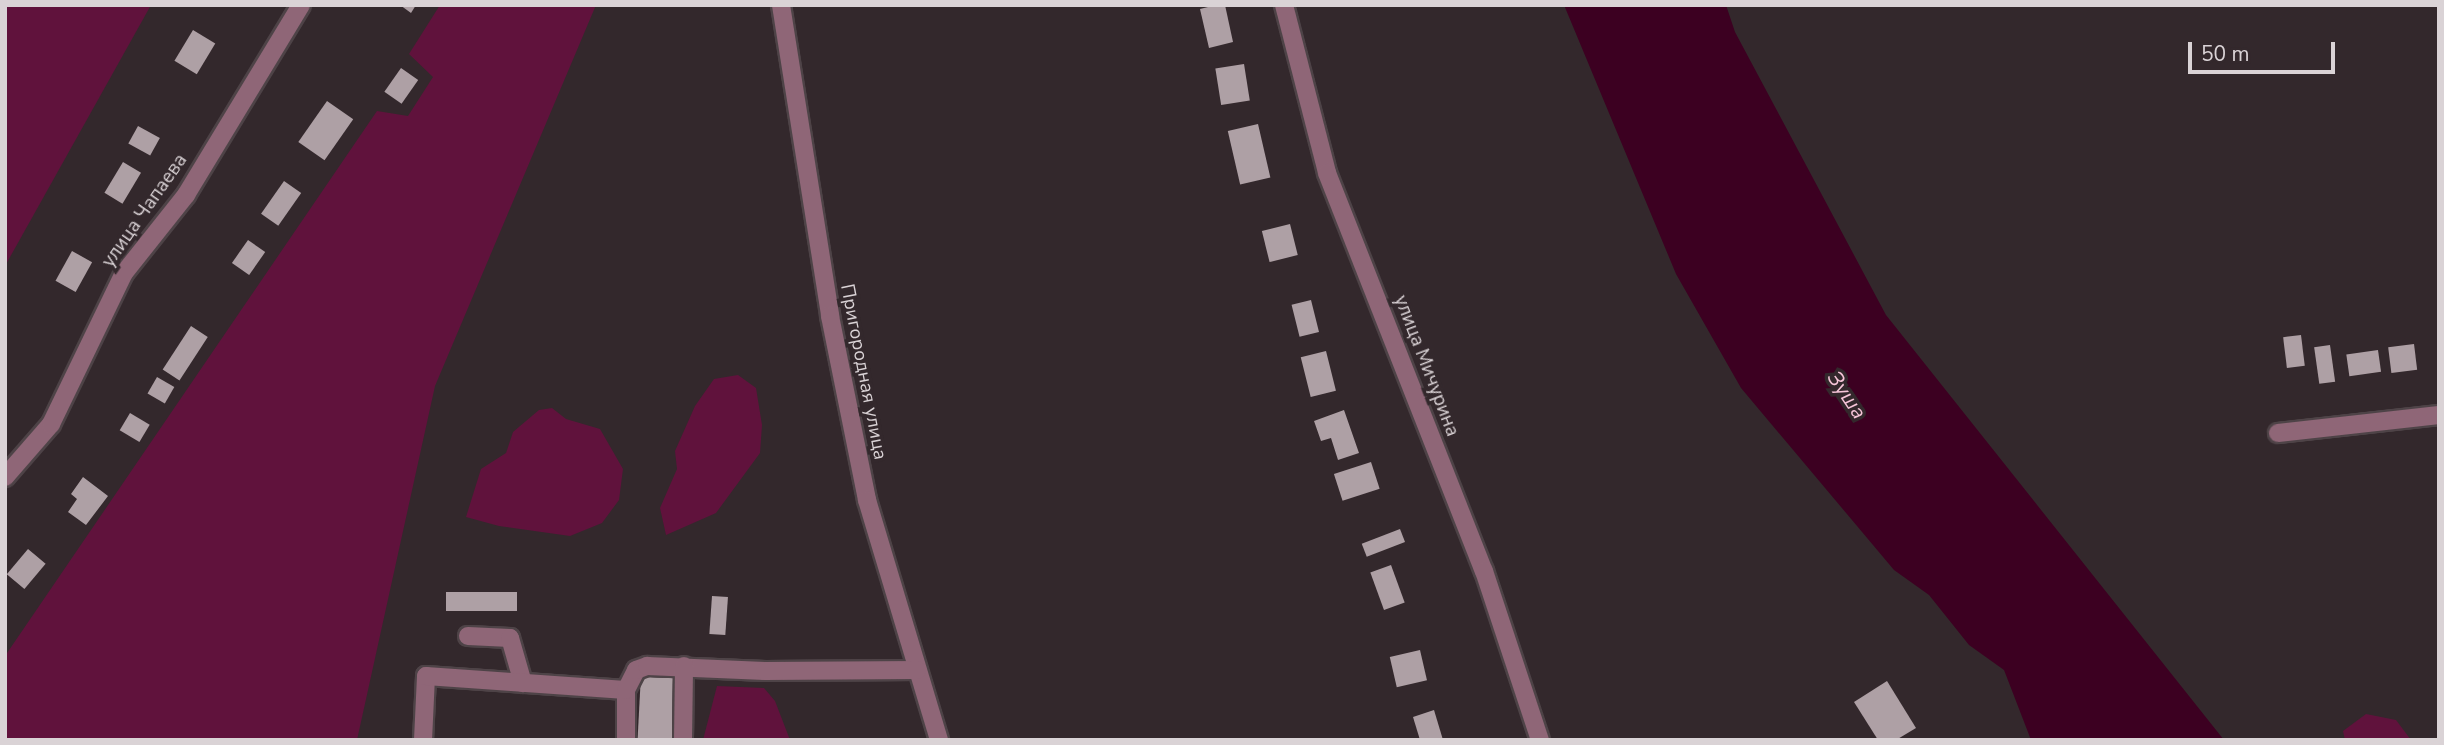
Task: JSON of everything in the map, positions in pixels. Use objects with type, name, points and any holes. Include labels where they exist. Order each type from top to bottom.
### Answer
[{"type":"street","name":"улица Чапаева","points":[[5,477],[51,424],[124,273],[186,195],[301,5]]},
{"type":"street","name":"Пригородная улица","points":[[781,5],[830,316],[867,500],[939,740]]},
{"type":"street","name":"улица Мичурина","points":[[1284,5],[1327,173],[1484,571],[1540,740]]},
{"type":"street","points":[[2278,433],[2439,415]]},
{"type":"street","points":[[468,636],[510,638],[523,683]]},
{"type":"street","points":[[626,740],[626,690],[636,670],[647,666],[765,671],[917,670]]},
{"type":"street","points":[[682,740],[684,666]]},
{"type":"street","points":[[423,740],[426,676],[626,690]]},
{"type":"shaded area","points":[[5,5],[151,5],[5,266]]},
{"type":"shaded area","points":[[440,5],[596,5],[435,386],[357,740],[5,740],[5,656],[377,111],[408,116],[433,77],[409,54]]},
{"type":"shaded area","points":[[738,375],[756,388],[762,425],[760,453],[716,513],[666,535],[660,508],[677,469],[675,451],[695,406],[714,379]]},
{"type":"shaded area","points":[[552,408],[566,419],[600,429],[623,469],[619,500],[602,523],[570,536],[499,526],[466,517],[481,469],[506,453],[513,432],[539,410]]},
{"type":"shaded area","points":[[717,686],[764,688],[775,701],[790,740],[703,740]]},
{"type":"shaded area","points":[[2366,714],[2396,720],[2411,740],[2345,740],[2343,731]]},
{"type":"water","name":"Зуша","points":[[1564,5],[1726,5],[1735,32],[1886,315],[2224,740],[2031,740],[2004,670],[1969,645],[1929,595],[1894,570],[1741,388],[1676,274]]},
{"type":"building","points":[[400,5],[416,5],[411,13]]},
{"type":"building","points":[[1225,5],[1233,42],[1209,48],[1200,9]]},
{"type":"building","points":[[193,30],[215,43],[197,74],[174,61]]},
{"type":"building","points":[[1244,64],[1250,101],[1221,105],[1215,69]]},
{"type":"building","points":[[401,68],[418,80],[402,104],[384,92]]},
{"type":"building","points":[[327,101],[353,119],[325,160],[298,142]]},
{"type":"building","points":[[1258,124],[1270,178],[1240,185],[1228,131]]},
{"type":"building","points":[[138,126],[160,138],[150,156],[128,143]]},
{"type":"building","points":[[123,162],[141,173],[122,204],[104,193]]},
{"type":"building","points":[[284,181],[301,193],[278,226],[261,214]]},
{"type":"building","points":[[1290,224],[1298,255],[1270,262],[1262,231]]},
{"type":"building","points":[[248,240],[265,252],[249,275],[232,263]]},
{"type":"building","points":[[72,251],[92,262],[76,292],[56,281]]},
{"type":"building","points":[[1311,300],[1319,332],[1300,337],[1292,305]]},
{"type":"building","points":[[191,326],[208,337],[179,381],[163,370]]},
{"type":"building","points":[[2301,335],[2305,366],[2287,368],[2283,337]]},
{"type":"building","points":[[2414,344],[2417,370],[2391,373],[2388,347]]},
{"type":"building","points":[[2330,345],[2335,382],[2319,384],[2314,347]]},
{"type":"building","points":[[2378,350],[2381,372],[2349,376],[2346,354]]},
{"type":"building","points":[[1326,351],[1336,391],[1311,397],[1301,357]]},
{"type":"building","points":[[157,377],[174,387],[165,403],[148,393]]},
{"type":"building","points":[[1344,410],[1359,453],[1338,460],[1331,438],[1321,441],[1314,421]]},
{"type":"building","points":[[130,413],[150,425],[139,442],[120,430]]},
{"type":"building","points":[[1371,462],[1380,489],[1343,501],[1334,474]]},
{"type":"building","points":[[83,477],[108,496],[86,525],[68,512],[77,499],[71,494]]},
{"type":"building","points":[[1400,529],[1405,542],[1367,557],[1362,544]]},
{"type":"building","points":[[28,549],[46,564],[24,589],[7,574]]},
{"type":"building","points":[[1391,565],[1405,603],[1384,610],[1370,573]]},
{"type":"building","points":[[446,592],[517,592],[517,611],[446,611]]},
{"type":"building","points":[[712,596],[728,597],[725,635],[709,634]]},
{"type":"building","points":[[1420,650],[1427,680],[1397,687],[1390,657]]},
{"type":"building","points":[[641,674],[677,676],[674,740],[638,740]]},
{"type":"building","points":[[1887,681],[1916,728],[1896,740],[1878,740],[1854,702]]},
{"type":"building","points":[[1434,710],[1443,740],[1420,740],[1413,717]]}]
